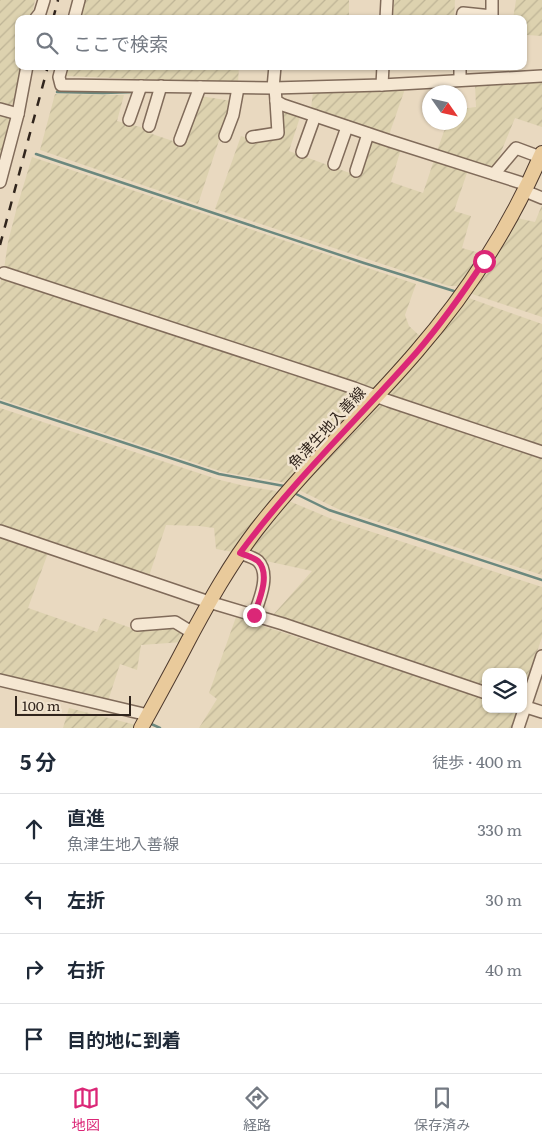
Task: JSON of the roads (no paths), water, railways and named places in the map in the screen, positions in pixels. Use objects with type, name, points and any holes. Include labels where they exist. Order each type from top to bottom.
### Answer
[{"type":"main road","name":"魚津生地入善線","points":[[144,724],[209,602],[240,553],[290,490],[417,352],[463,294],[500,236],[527,188],[541,155]]},
{"type":"street","points":[[36,15],[39,0]]},
{"type":"street","points":[[38,15],[44,0]]},
{"type":"street","points":[[75,15],[79,0]]},
{"type":"street","points":[[386,15],[388,0]]},
{"type":"street","points":[[492,0],[492,15]]},
{"type":"street","points":[[463,15],[463,13],[482,15]]},
{"type":"street","points":[[0,182],[18,114],[26,70]]},
{"type":"street","points":[[61,70],[59,78],[61,85],[238,88],[382,85],[542,76]]},
{"type":"street","points":[[252,137],[278,133],[274,70]]},
{"type":"street","points":[[382,85],[383,70]]},
{"type":"street","points":[[460,70],[460,80]]},
{"type":"street","points":[[129,120],[141,86]]},
{"type":"street","points":[[149,126],[161,86]]},
{"type":"street","points":[[180,140],[200,87]]},
{"type":"street","points":[[224,136],[233,115],[238,88]]},
{"type":"street","points":[[276,101],[282,105],[347,127],[494,174],[527,188],[542,198]]},
{"type":"street","points":[[0,109],[18,114]]},
{"type":"street","points":[[302,152],[315,116]]},
{"type":"street","points":[[334,164],[347,127]]},
{"type":"street","points":[[356,172],[368,134]]},
{"type":"street","points":[[494,174],[516,148],[541,155]]},
{"type":"street","points":[[4,272],[542,452]]},
{"type":"street","points":[[0,531],[482,692]]},
{"type":"street","points":[[240,553],[257,561],[263,569],[264,578],[261,595],[254,615]]},
{"type":"street","points":[[136,625],[175,622],[193,632]]},
{"type":"street","points":[[527,698],[542,656]]},
{"type":"street","points":[[0,680],[144,724]]},
{"type":"street","points":[[527,707],[542,712]]},
{"type":"street","points":[[518,728],[522,713]]},
{"type":"waterway","points":[[57,92],[136,92]]},
{"type":"waterway","points":[[36,154],[457,292]]},
{"type":"waterway","points":[[0,402],[219,474],[284,486],[286,488]]},
{"type":"waterway","points":[[292,492],[329,510],[542,580]]},
{"type":"waterway","points":[[149,723],[160,728]]},
{"type":"railway","points":[[54,15],[58,0]]},
{"type":"railway","points":[[0,245],[47,70]]}]
